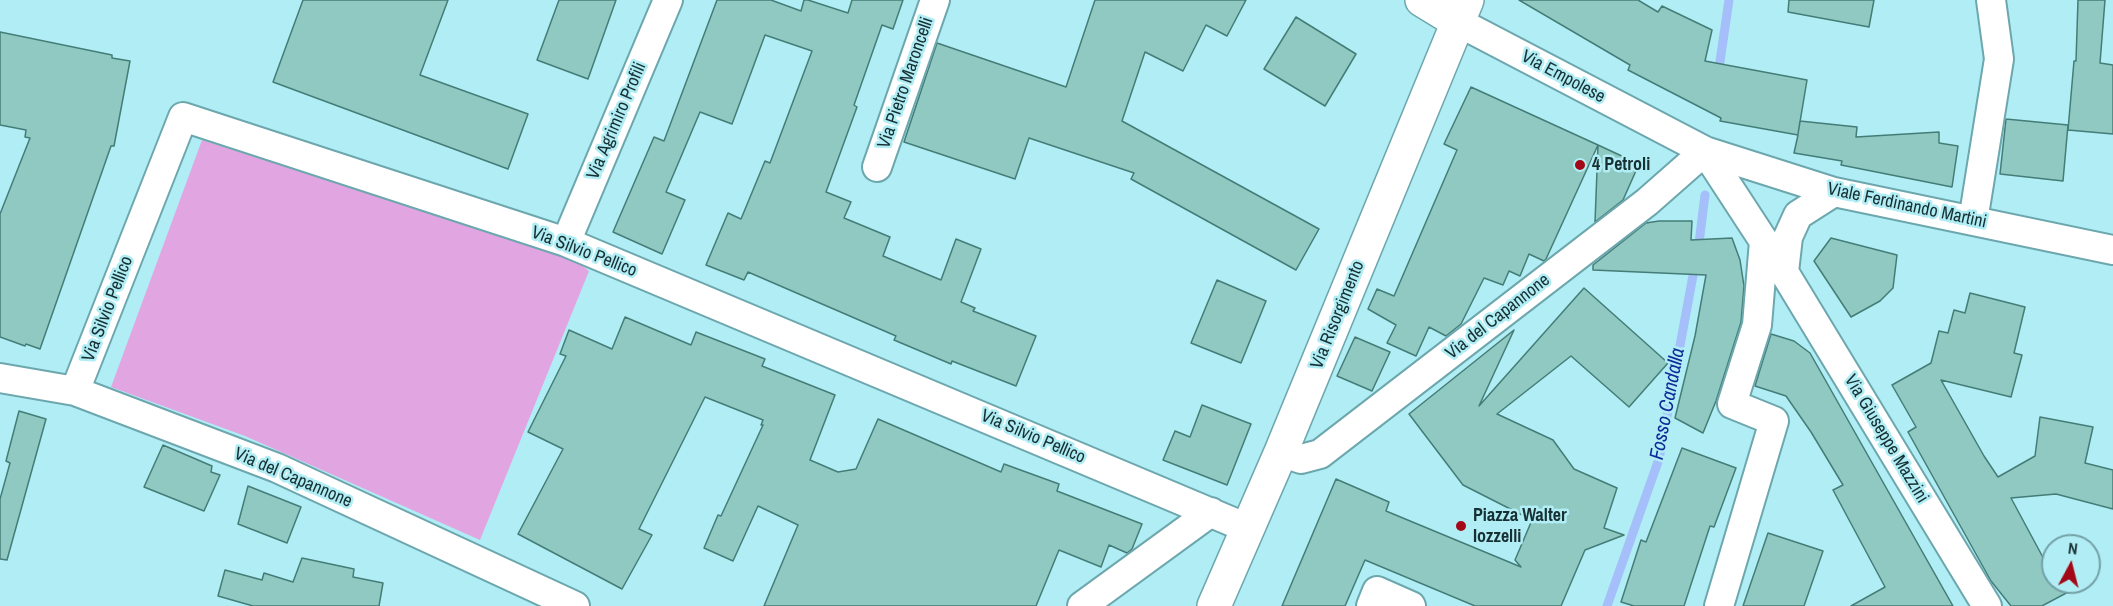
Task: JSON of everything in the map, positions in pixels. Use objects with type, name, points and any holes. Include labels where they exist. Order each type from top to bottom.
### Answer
[{"type":"main road","name":"Via Empolese","points":[[1422,0],[1463,11]]},
{"type":"main road","name":"Via Risorgimento","points":[[1214,606],[1281,452],[1463,11]]},
{"type":"street","name":"Via Agrimiro Profili","points":[[566,242],[668,0]]},
{"type":"street","name":"Via Pietro Maroncelli","points":[[877,166],[935,0]]},
{"type":"street","points":[[1973,221],[1999,59],[1991,0]]},
{"type":"street","name":"Via Empolese","points":[[1463,11],[1705,151]]},
{"type":"street","name":"Via Silvio Pellico","points":[[75,391],[183,117],[566,242],[1247,528]]},
{"type":"street","name":"Viale Ferdinando Martini","points":[[1705,151],[1834,192],[2113,250]]},
{"type":"street","name":"Via Giuseppe Mazzini","points":[[1705,151],[1784,272],[1987,606]]},
{"type":"street","name":"Via del Capannone","points":[[1281,452],[1301,459],[1320,454],[1647,202],[1705,151]]},
{"type":"street","points":[[1784,272],[1788,237],[1798,215],[1834,192]]},
{"type":"street","points":[[1719,606],[1774,421],[1732,404],[1757,325],[1764,241]]},
{"type":"street","name":"Via del Capannone","points":[[0,378],[75,391],[277,468],[575,606]]},
{"type":"street","points":[[1082,606],[1211,512]]},
{"type":"street","points":[[1371,606],[1377,591],[1411,606]]},
{"type":"shaded area","points":[[202,140],[572,257],[589,271],[480,540],[245,436],[111,387]]},
{"type":"building","points":[[303,0],[448,0],[420,75],[528,114],[508,169],[273,82]]},
{"type":"building","points":[[559,0],[616,0],[588,79],[537,60]]},
{"type":"building","points":[[717,0],[771,0],[801,11],[804,0],[808,0],[848,13],[852,0],[903,0],[893,29],[882,25],[854,105],[857,107],[826,192],[851,202],[844,218],[890,237],[883,256],[941,280],[956,239],[981,249],[961,302],[975,308],[973,311],[1036,336],[1016,386],[952,361],[951,364],[894,340],[896,336],[748,272],[744,280],[706,265],[728,213],[741,219],[765,161],[770,163],[812,51],[765,35],[732,124],[700,112],[666,192],[685,200],[662,254],[613,232],[654,137],[664,141]]},
{"type":"building","points":[[1095,0],[1246,0],[1227,36],[1206,25],[1183,71],[1145,52],[1122,121],[1319,229],[1296,270],[1131,179],[1134,173],[1029,138],[1015,179],[904,142],[937,43],[1066,87]]},
{"type":"building","points":[[1519,0],[1638,0],[1658,12],[1662,6],[1712,30],[1705,61],[1807,80],[1800,121],[1857,127],[1856,137],[1939,132],[1939,143],[1958,146],[1952,187],[1841,165],[1842,161],[1794,153],[1798,135],[1720,121],[1721,118],[1628,70],[1630,65]]},
{"type":"building","points":[[1789,0],[1874,0],[1869,27],[1788,12]]},
{"type":"building","points":[[2078,0],[2105,0],[2100,63],[2113,65],[2113,134],[2068,130],[2074,61],[2076,61]]},
{"type":"building","points":[[1296,17],[1356,54],[1325,106],[1264,69]]},
{"type":"building","points":[[0,32],[112,55],[112,58],[130,61],[114,146],[111,146],[40,349],[0,337],[0,214],[30,138],[25,137],[26,130],[0,125]]},
{"type":"building","points":[[1471,87],[1598,145],[1546,259],[1544,261],[1529,254],[1520,276],[1509,271],[1503,285],[1484,278],[1461,324],[1446,336],[1429,327],[1416,356],[1387,343],[1396,325],[1368,309],[1377,289],[1394,296],[1457,150],[1444,144]]},
{"type":"building","points":[[2006,119],[2068,125],[2063,181],[2000,174]]},
{"type":"building","points":[[1598,145],[1639,164],[1623,200],[1595,222]]},
{"type":"building","points":[[1692,221],[1691,240],[1732,238],[1740,260],[1744,286],[1741,322],[1716,401],[1703,433],[1675,418],[1695,336],[1706,275],[1593,270],[1593,265],[1646,223]]},
{"type":"building","points":[[1831,238],[1897,255],[1893,288],[1880,301],[1851,317],[1814,261]]},
{"type":"building","points":[[1217,280],[1266,301],[1241,363],[1191,343]]},
{"type":"building","points":[[1584,288],[1668,363],[1629,407],[1571,356],[1497,414],[1553,440],[1574,469],[1617,488],[1604,528],[1624,535],[1585,550],[1561,606],[1475,606],[1365,560],[1345,606],[1282,606],[1336,479],[1389,502],[1386,511],[1521,567],[1515,560],[1532,520],[1463,485],[1409,414],[1514,330],[1479,406]]},
{"type":"building","points":[[1970,293],[2025,307],[2014,353],[2022,355],[2011,397],[1941,380],[1998,477],[2035,456],[2040,417],[2093,427],[2085,463],[2113,470],[2113,509],[2056,494],[2011,498],[2041,554],[2041,594],[2064,594],[2042,606],[2011,606],[1991,581],[1908,432],[1916,427],[1892,385],[1931,363],[1939,331],[1948,333],[1954,310],[1965,313]]},
{"type":"building","points":[[625,317],[691,345],[696,332],[765,359],[762,366],[835,395],[810,460],[838,472],[856,469],[878,419],[1001,472],[1004,464],[1059,484],[1057,491],[1142,524],[1132,549],[1127,553],[1109,545],[1101,567],[1059,550],[1036,606],[764,606],[798,525],[758,506],[733,561],[704,548],[763,425],[761,425],[763,420],[705,397],[639,529],[652,535],[622,589],[518,534],[563,449],[528,432],[566,356],[560,354],[569,330],[612,349]]},
{"type":"building","points":[[1771,334],[1794,341],[1810,353],[1953,606],[1851,606],[1885,587],[1833,490],[1843,485],[1811,432],[1786,396],[1755,386]]},
{"type":"building","points":[[1355,337],[1390,352],[1372,391],[1337,376]]},
{"type":"building","points":[[1202,405],[1251,424],[1227,485],[1163,460],[1175,431],[1190,437]]},
{"type":"building","points":[[19,411],[46,419],[7,560],[0,559],[0,499],[10,463],[6,461]]},
{"type":"building","points":[[163,445],[212,466],[211,472],[220,475],[204,511],[144,487]]},
{"type":"building","points":[[1682,448],[1736,468],[1714,527],[1710,526],[1684,606],[1634,606],[1621,602],[1641,540],[1646,542]]},
{"type":"building","points":[[248,486],[301,507],[287,543],[238,524]]},
{"type":"building","points":[[1768,533],[1823,551],[1804,606],[1743,606]]},
{"type":"building","points":[[302,558],[354,569],[353,577],[383,583],[379,606],[253,606],[218,596],[225,570],[262,580],[264,573],[293,582]]},
{"type":"waterway","name":"Fosso Candalla","points":[[1718,75],[1729,0]]},
{"type":"waterway","name":"Fosso Candalla","points":[[1607,606],[1659,459],[1699,243],[1705,195]]},
{"type":"place","name":"4 Petroli","points":[[1580,165]]},
{"type":"place","name":"Piazza Walter Iozzelli","points":[[1461,526]]}]
